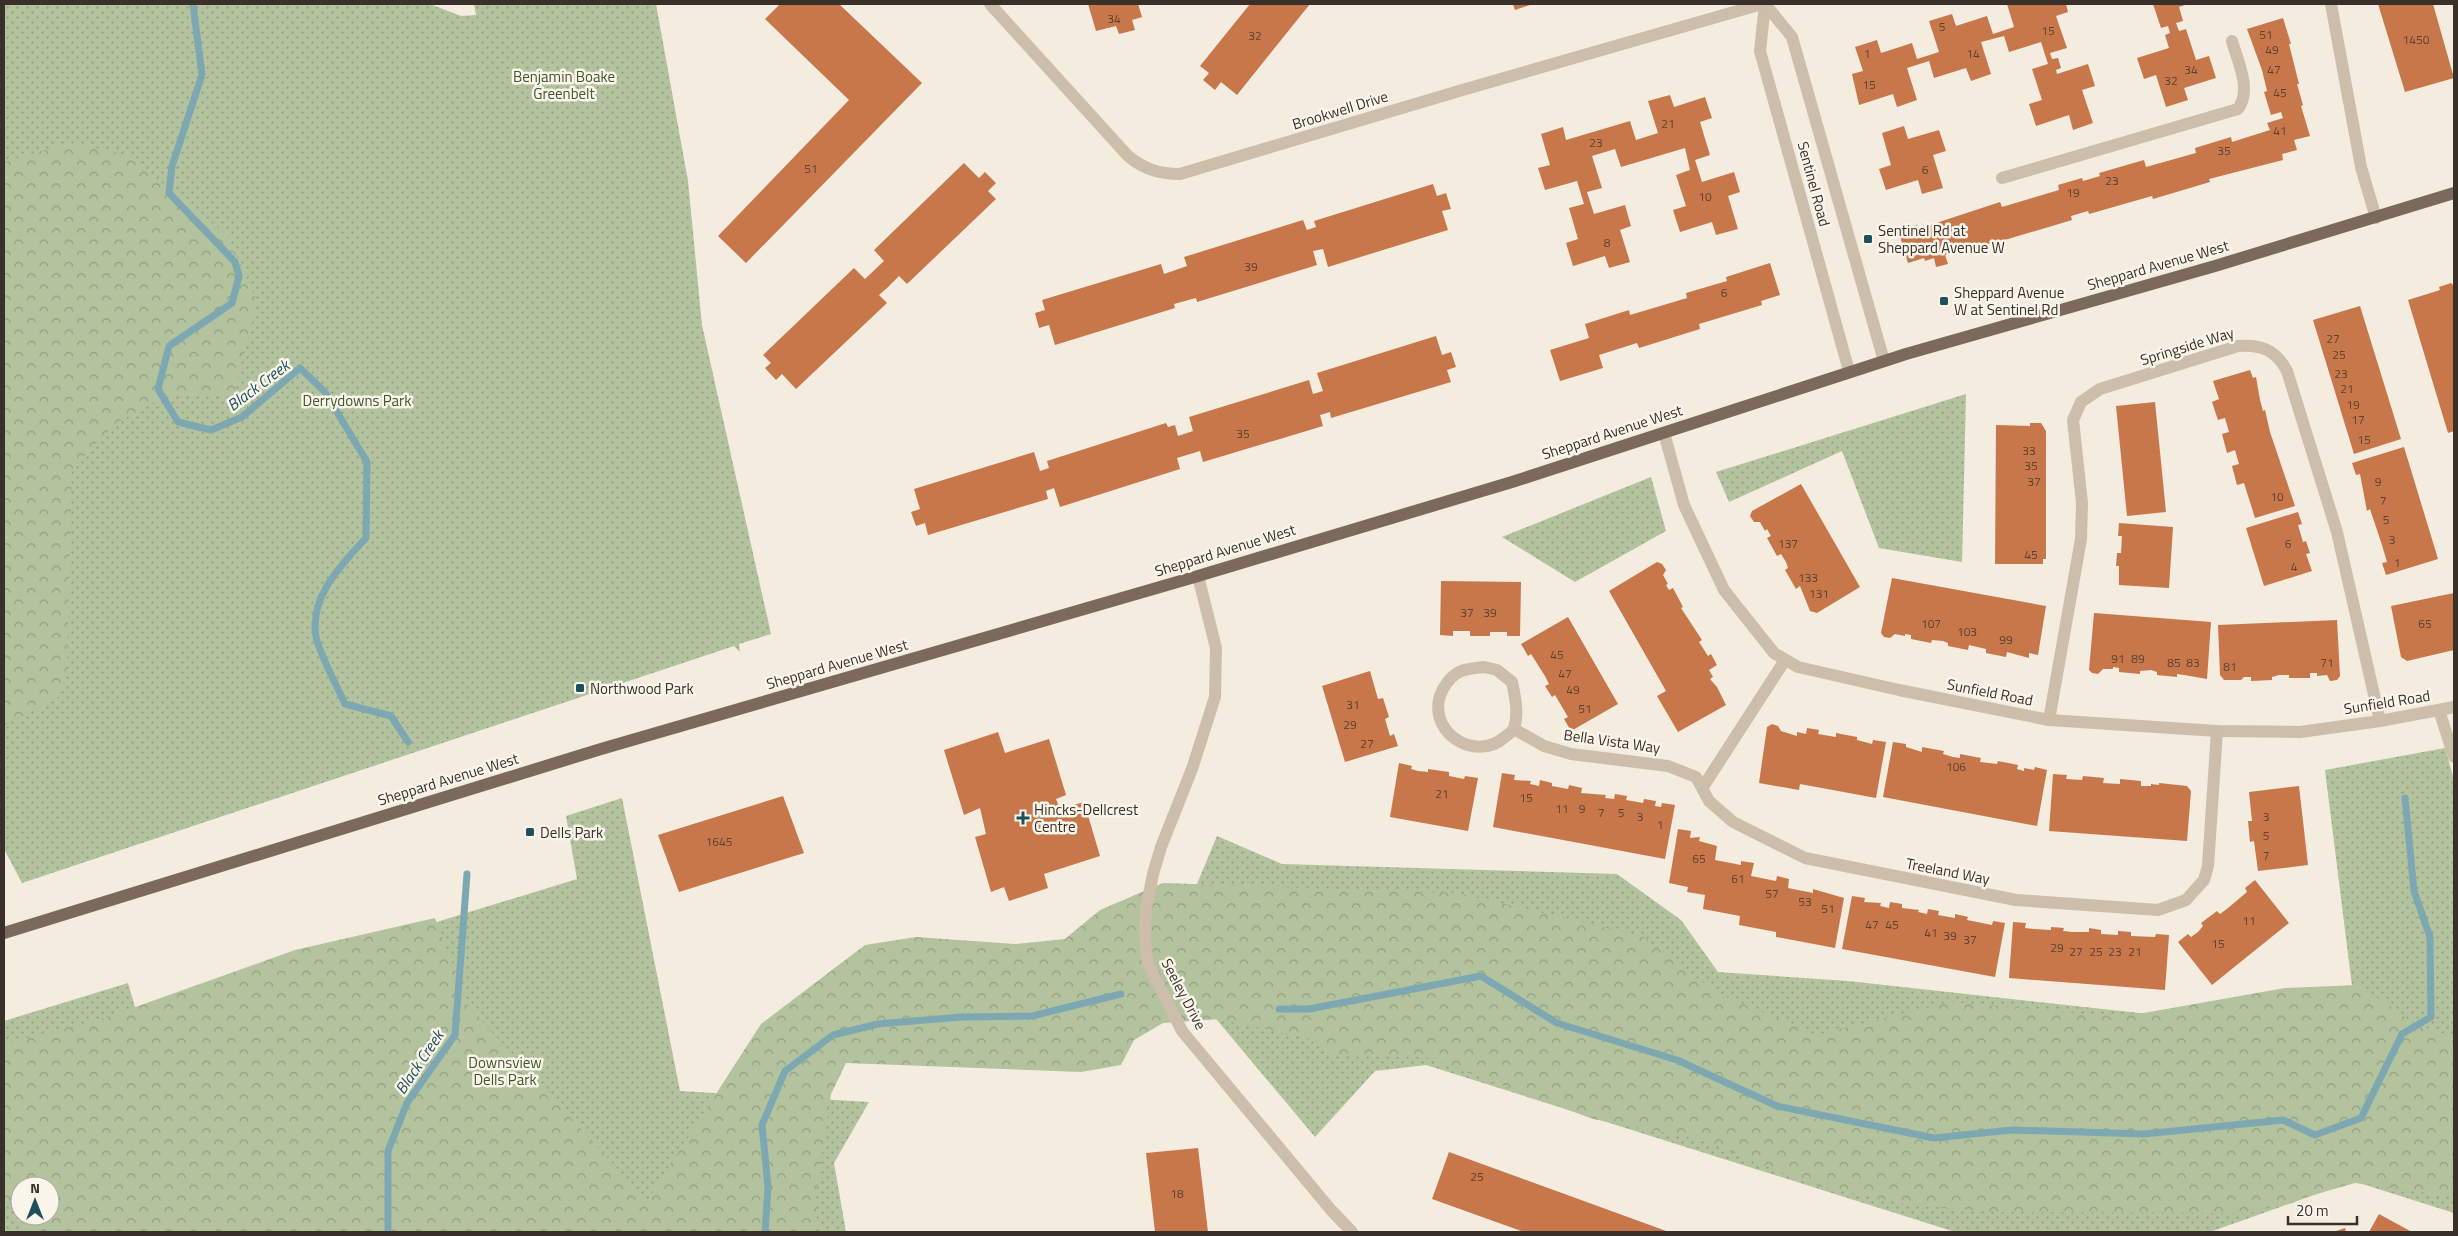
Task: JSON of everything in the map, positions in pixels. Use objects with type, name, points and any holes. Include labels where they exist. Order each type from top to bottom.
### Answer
[{"type":"main road","name":"Sheppard Avenue West","points":[[4,933],[593,752],[1198,576],[1502,484],[1884,361],[2376,218],[2454,193]]},
{"type":"street","name":"Brookwell Drive","points":[[990,4],[1128,156],[1148,169],[1162,174],[1180,174],[1466,88],[1764,4]]},
{"type":"street","name":"Sentinel Road","points":[[1764,4],[1792,37],[1884,361]]},
{"type":"street","name":"Sentinel Road","points":[[1764,4],[1760,51],[1849,372]]},
{"type":"street","points":[[2331,4],[2362,166],[2376,218]]},
{"type":"street","points":[[2002,178],[2238,109],[2243,102],[2244,85],[2232,41]]},
{"type":"street","name":"Springside Way","points":[[2049,720],[2081,539],[2082,503],[2072,428],[2076,412],[2088,396],[2100,389],[2238,346],[2257,345],[2270,351],[2281,360],[2287,371],[2337,532],[2380,721]]},
{"type":"street","name":"Sunfield Road","points":[[1664,433],[1684,505],[1724,590],[1764,643],[1785,660],[1798,667],[1899,690],[2049,720],[2217,731],[2300,732],[2380,721],[2454,707]]},
{"type":"street","name":"Seeley Drive","points":[[1198,576],[1216,648],[1214,697],[1192,769],[1161,847],[1153,874],[1146,909],[1145,937],[1148,964],[1182,1031],[1331,1210],[1352,1232]]},
{"type":"street","points":[[1703,787],[1785,660]]},
{"type":"street","points":[[1484,666],[1497,670],[1512,682],[1517,707],[1514,729],[1500,742],[1479,748],[1463,744],[1449,734],[1442,723],[1439,706],[1442,692],[1452,675],[1466,668],[1484,666]]},
{"type":"street","points":[[2439,710],[2454,758]]},
{"type":"street","name":"Bella Vista Way","points":[[1514,729],[1544,746],[1571,754],[1682,769],[1696,777],[1703,787]]},
{"type":"street","name":"Treeland Way","points":[[1703,787],[1709,801],[1733,822],[1806,858],[2016,900],[2158,910],[2186,900],[2204,880],[2208,866],[2217,731]]},
{"type":"green space","name":"Derrydowns Park","points":[[4,4],[430,4],[461,16],[476,15],[474,4],[656,4],[688,181],[702,325],[771,634],[739,644],[740,652],[734,646],[22,883],[4,849]]},
{"type":"green space","points":[[69,143],[126,154],[228,236],[257,302],[234,394],[163,397],[115,424],[72,469],[67,673],[57,699],[4,725],[4,162]]},
{"type":"green space","points":[[1966,394],[1962,562],[1879,548],[1842,451],[1729,502],[1716,472]]},
{"type":"green space","points":[[1651,477],[1666,531],[1575,582],[1502,537]]},
{"type":"green space","points":[[2445,748],[2454,780],[2454,1213],[2353,1181],[2210,1232],[1955,1232],[1426,1065],[1375,1071],[1315,1137],[1191,989],[1184,915],[1217,836],[1282,864],[1617,874],[1681,920],[1718,972],[1848,981],[2148,1014],[2353,994],[2325,770]]},
{"type":"green space","name":"Downsview Dells Park","points":[[622,798],[680,1091],[869,1102],[834,1163],[846,1232],[4,1232],[4,1021],[128,983],[137,1014],[577,879],[566,816]]},
{"type":"green space","points":[[1163,883],[1457,893],[1642,936],[1715,992],[1816,1035],[1950,1002],[2121,1017],[2285,988],[2359,985],[2415,1024],[2454,1037],[2454,1192],[2449,1196],[2355,1183],[2250,1213],[1995,1212],[1910,1205],[1810,1184],[1703,1140],[1593,1119],[1426,1057],[1336,1056],[1306,1038],[1220,1019],[1163,1023],[1134,1040],[1121,1065],[1081,1072],[846,1063],[831,1094],[815,1202],[819,1232],[28,1232],[24,1226],[60,1226],[60,1176],[10,1176],[10,1204],[4,1194],[4,1044],[99,1020],[295,950],[435,918],[469,1007],[647,1201],[761,1024],[865,945],[916,937],[1015,944],[1065,939],[1100,910]]},
{"type":"building","points":[[780,4],[839,4],[922,83],[746,263],[718,236],[849,100],[765,19]]},
{"type":"building","points":[[1088,4],[1138,4],[1142,17],[1132,20],[1135,30],[1119,34],[1116,26],[1096,31]]},
{"type":"building","points":[[1250,4],[1310,4],[1237,95],[1221,82],[1215,90],[1203,80],[1209,73],[1200,66]]},
{"type":"building","points":[[1513,4],[1533,4],[1515,10]]},
{"type":"building","points":[[2007,4],[2066,4],[2068,12],[2056,16],[2067,48],[2050,53],[2052,59],[2058,58],[2061,68],[2056,70],[2057,74],[2088,64],[2095,86],[2082,90],[2093,123],[2073,130],[2069,115],[2036,126],[2029,104],[2042,100],[2032,69],[2048,64],[2041,42],[2009,52],[2004,36],[1981,42],[1991,74],[1971,81],[1966,68],[1934,78],[1929,61],[1907,68],[1917,100],[1897,107],[1893,94],[1859,105],[1852,74],[1863,71],[1855,47],[1877,40],[1881,53],[1912,43],[1917,59],[1939,52],[1929,21],[1952,14],[1956,26],[1987,16],[1993,34],[2014,27]]},
{"type":"building","points":[[2153,4],[2188,4],[2179,7],[2183,21],[2176,23],[2179,31],[2186,29],[2196,60],[2209,56],[2216,78],[2184,88],[2188,100],[2166,107],[2156,75],[2144,79],[2137,58],[2169,48],[2165,35],[2170,33],[2168,26],[2161,28]]},
{"type":"building","points":[[2378,4],[2433,4],[2454,78],[2405,92]]},
{"type":"building","points":[[2283,18],[2291,44],[2289,44],[2303,105],[2301,106],[2310,136],[2294,140],[2297,150],[2282,154],[2283,160],[2209,179],[2210,182],[2153,199],[2152,196],[2089,214],[2088,211],[2071,216],[2072,220],[1945,255],[1948,264],[1936,267],[1934,258],[1925,261],[1924,258],[1908,263],[1898,230],[1917,225],[1918,229],[2000,202],[2002,207],[2059,190],[2058,185],[2082,178],[2083,181],[2100,176],[2099,173],[2144,160],[2146,167],[2196,153],[2195,148],[2231,137],[2232,142],[2270,130],[2267,123],[2283,118],[2281,112],[2271,115],[2264,92],[2267,91],[2262,70],[2247,29]]},
{"type":"building","points":[[1670,95],[1674,107],[1705,97],[1712,118],[1700,122],[1710,155],[1695,160],[1702,182],[1734,172],[1740,192],[1728,196],[1738,229],[1716,235],[1712,222],[1680,232],[1673,210],[1686,206],[1676,175],[1690,170],[1685,148],[1621,167],[1615,149],[1592,156],[1602,188],[1587,192],[1594,214],[1625,205],[1631,226],[1620,230],[1630,262],[1609,268],[1605,256],[1573,266],[1566,243],[1578,239],[1569,208],[1584,204],[1577,181],[1545,190],[1538,168],[1550,165],[1541,134],[1563,127],[1566,140],[1630,121],[1636,140],[1658,133],[1648,101]]},
{"type":"building","points":[[1904,126],[1908,139],[1939,130],[1946,151],[1933,155],[1943,188],[1922,194],[1918,180],[1886,190],[1879,169],[1891,165],[1882,133]]},
{"type":"building","points":[[964,163],[979,178],[985,172],[996,183],[988,191],[996,199],[907,284],[899,276],[879,295],[887,303],[796,389],[782,374],[776,380],[765,368],[771,363],[763,355],[854,268],[865,279],[884,261],[874,250]]},
{"type":"building","points":[[1433,184],[1437,196],[1446,193],[1451,209],[1442,211],[1448,230],[1328,267],[1323,249],[1313,251],[1317,265],[1197,302],[1196,298],[1174,304],[1175,308],[1055,345],[1049,325],[1039,328],[1035,313],[1045,310],[1042,300],[1161,264],[1164,274],[1187,266],[1184,257],[1303,220],[1307,230],[1316,227],[1314,221]]},
{"type":"building","points":[[1770,263],[1780,295],[1761,301],[1762,305],[1699,324],[1700,329],[1639,348],[1637,343],[1599,355],[1603,368],[1560,381],[1550,350],[1589,338],[1585,324],[1629,310],[1630,315],[1687,298],[1686,293],[1727,281],[1726,277]]},
{"type":"building","points":[[2451,283],[2454,286],[2454,431],[2448,433],[2408,300],[2440,290],[2439,287]]},
{"type":"building","points":[[2360,306],[2401,439],[2354,454],[2313,320]]},
{"type":"building","points":[[1436,336],[1442,355],[1451,352],[1456,367],[1447,370],[1451,382],[1331,418],[1330,412],[1320,415],[1323,426],[1203,462],[1200,451],[1177,458],[1180,469],[1060,507],[1054,488],[1046,491],[1048,499],[928,535],[925,523],[916,526],[911,512],[920,509],[914,489],[1034,452],[1040,471],[1049,468],[1047,461],[1166,423],[1168,427],[1175,425],[1178,436],[1193,431],[1189,417],[1309,380],[1313,394],[1323,391],[1317,373]]},
{"type":"building","points":[[2250,370],[2253,378],[2256,377],[2263,411],[2265,410],[2270,432],[2295,506],[2255,518],[2244,483],[2237,485],[2232,466],[2239,464],[2235,450],[2227,453],[2222,434],[2229,432],[2225,418],[2218,420],[2212,402],[2219,399],[2213,381]]},
{"type":"building","points":[[2155,402],[2166,512],[2127,516],[2116,406]]},
{"type":"building","points":[[2030,423],[2041,423],[2046,431],[2046,559],[2043,559],[2043,564],[1995,564],[1996,425],[2030,426]]},
{"type":"building","points":[[2404,447],[2438,559],[2386,575],[2382,563],[2387,562],[2382,545],[2370,509],[2367,511],[2360,474],[2356,475],[2352,463]]},
{"type":"building","points":[[1801,484],[1860,587],[1817,613],[1810,611],[1800,586],[1796,589],[1785,570],[1788,568],[1786,562],[1781,554],[1777,556],[1767,538],[1771,536],[1767,529],[1765,531],[1760,522],[1754,522],[1750,516],[1752,511]]},
{"type":"building","points":[[2298,512],[2302,524],[2298,525],[2303,542],[2306,541],[2310,553],[2306,554],[2312,571],[2264,586],[2246,528]]},
{"type":"building","points":[[2119,523],[2173,527],[2169,588],[2119,585],[2119,566],[2116,566],[2117,553],[2121,553],[2122,536],[2118,536]]},
{"type":"building","points":[[1657,562],[1662,564],[1666,570],[1663,575],[1668,584],[1666,585],[1669,590],[1673,588],[1683,607],[1681,608],[1702,640],[1699,642],[1708,656],[1711,654],[1717,665],[1709,670],[1713,677],[1710,679],[1717,687],[1726,705],[1678,732],[1657,696],[1666,691],[1609,591]]},
{"type":"building","points":[[1892,578],[2046,606],[2038,655],[2029,653],[2029,658],[2007,652],[2006,657],[1986,653],[1986,649],[1969,645],[1968,650],[1948,646],[1948,643],[1943,641],[1932,640],[1931,643],[1911,639],[1911,635],[1905,634],[1905,636],[1895,634],[1890,638],[1884,637],[1881,633]]},
{"type":"building","points":[[1441,581],[1521,582],[1520,636],[1507,636],[1507,632],[1490,632],[1490,636],[1470,636],[1470,631],[1453,631],[1453,636],[1440,635]]},
{"type":"building","points":[[2454,593],[2454,650],[2407,661],[2401,657],[2391,606]]},
{"type":"building","points":[[2094,613],[2211,622],[2207,679],[2177,674],[2177,677],[2157,675],[2157,672],[2151,670],[2140,671],[2140,674],[2119,672],[2119,668],[2113,667],[2113,669],[2103,669],[2098,674],[2092,673],[2089,670]]},
{"type":"building","points":[[1568,617],[1618,704],[1571,731],[1564,719],[1568,717],[1555,695],[1552,697],[1545,686],[1549,684],[1545,676],[1531,654],[1528,656],[1521,644]]},
{"type":"building","points":[[2337,620],[2340,676],[2337,680],[2330,681],[2327,675],[2317,676],[2317,673],[2310,673],[2310,678],[2289,678],[2289,675],[2279,675],[2272,677],[2272,680],[2251,681],[2251,677],[2244,677],[2241,680],[2224,680],[2220,675],[2218,625]]},
{"type":"building","points":[[1370,671],[1378,699],[1383,698],[1389,717],[1385,719],[1390,736],[1394,734],[1398,746],[1345,762],[1322,686]]},
{"type":"building","points":[[1772,724],[1778,726],[1781,731],[1797,736],[1797,732],[1806,734],[1807,728],[1819,730],[1818,734],[1836,737],[1836,733],[1857,737],[1857,740],[1872,744],[1873,740],[1886,742],[1876,798],[1800,784],[1799,790],[1759,783],[1767,727]]},
{"type":"building","points":[[998,732],[1005,753],[1049,739],[1066,795],[1056,799],[1060,809],[1084,802],[1100,856],[1044,874],[1048,888],[1009,901],[1004,887],[991,892],[975,837],[986,834],[980,808],[964,815],[944,750]]},
{"type":"building","points":[[1893,742],[1906,744],[1906,747],[1922,752],[1922,747],[1944,751],[1943,754],[1953,757],[1960,758],[1960,754],[1981,758],[1980,762],[1997,764],[1998,761],[2018,765],[2017,769],[2024,771],[2024,768],[2034,770],[2035,767],[2047,770],[2037,826],[1883,797]]},
{"type":"building","points":[[1399,763],[1412,766],[1411,769],[1418,771],[1428,772],[1428,769],[1449,772],[1449,776],[1464,779],[1465,776],[1478,778],[1468,831],[1390,817]]},
{"type":"building","points":[[1502,773],[1515,775],[1514,780],[1531,781],[1530,784],[1539,786],[1540,780],[1552,783],[1552,786],[1568,789],[1569,785],[1582,788],[1581,793],[1606,795],[1605,798],[1614,799],[1615,794],[1627,796],[1626,800],[1643,803],[1644,799],[1656,801],[1655,806],[1661,807],[1662,803],[1675,805],[1665,859],[1493,827]]},
{"type":"building","points":[[2053,774],[2067,775],[2066,779],[2082,780],[2083,776],[2104,778],[2103,783],[2120,784],[2120,779],[2141,781],[2141,786],[2159,785],[2159,783],[2187,786],[2191,791],[2187,841],[2049,831]]},
{"type":"building","points":[[2299,786],[2308,865],[2258,871],[2254,841],[2250,842],[2248,821],[2252,821],[2249,792]]},
{"type":"building","points":[[783,796],[804,853],[679,892],[658,835]]},
{"type":"building","points":[[1678,829],[1691,831],[1690,838],[1700,837],[1699,841],[1717,846],[1715,860],[1741,865],[1741,861],[1754,863],[1751,876],[1776,881],[1777,876],[1789,879],[1788,888],[1813,893],[1813,889],[1844,898],[1835,948],[1776,937],[1776,932],[1739,925],[1740,916],[1703,909],[1705,895],[1687,892],[1688,887],[1669,883]]},
{"type":"building","points":[[2255,880],[2289,923],[2212,985],[2178,942],[2188,934],[2191,937],[2198,932],[2203,926],[2201,923],[2217,911],[2220,914],[2228,908],[2247,892],[2245,888]]},
{"type":"building","points":[[1852,896],[1865,898],[1864,902],[1881,903],[1880,906],[1889,908],[1890,902],[1902,904],[1902,908],[1919,910],[1918,912],[1927,914],[1928,909],[1939,911],[1938,915],[1955,918],[1955,914],[1968,917],[1967,920],[1992,925],[1993,921],[2005,923],[1995,977],[1842,949]]},
{"type":"building","points":[[2013,922],[2026,923],[2025,928],[2034,929],[2051,930],[2051,927],[2064,928],[2063,931],[2089,932],[2089,928],[2101,930],[2101,934],[2118,935],[2118,931],[2131,932],[2131,936],[2155,937],[2156,934],[2169,935],[2165,990],[2009,978]]},
{"type":"building","points":[[1198,1148],[1208,1232],[1155,1232],[1146,1153]]},
{"type":"building","points":[[1449,1152],[1669,1232],[1524,1232],[1432,1199]]},
{"type":"building","points":[[2379,1214],[2412,1232],[2369,1232]]},
{"type":"building","points":[[2345,1228],[2346,1232],[2333,1232]]},
{"type":"waterway","name":"Black Creek","points":[[193,4],[202,75],[172,166],[169,193],[235,262],[239,276],[232,303],[169,346],[158,389],[178,422],[211,430],[242,417],[300,368],[325,392],[367,462],[366,538],[337,571],[322,595],[317,608],[315,622],[316,637],[345,704],[391,716],[408,742]]},
{"type":"waterway","points":[[1279,1009],[1309,1009],[1481,976],[1557,1023],[1677,1060],[1777,1106],[1934,1138],[2012,1130],[2144,1134],[2283,1120],[2315,1135],[2361,1118],[2402,1034],[2431,1017],[2430,937],[2414,891],[2405,798]]},
{"type":"waterway","name":"Black Creek","points":[[388,1232],[388,1151],[407,1103],[455,1035],[467,874]]},
{"type":"waterway","points":[[765,1232],[768,1187],[762,1125],[785,1071],[833,1035],[878,1024],[961,1017],[1032,1016],[1121,994]]},
{"type":"place","name":"Sentinel Rd at Sheppard Avenue W","points":[[1868,239]]},
{"type":"place","name":"Sheppard Avenue W at Sentinel Rd","points":[[1944,301]]},
{"type":"place","name":"Northwood Park","points":[[580,688]]},
{"type":"place","name":"Hincks-Dellcrest Centre","points":[[1023,818]]},
{"type":"place","name":"Dells Park","points":[[530,832]]},
{"type":"park label","name":"Benjamin Boake Greenbelt","points":[[564,84]]}]
